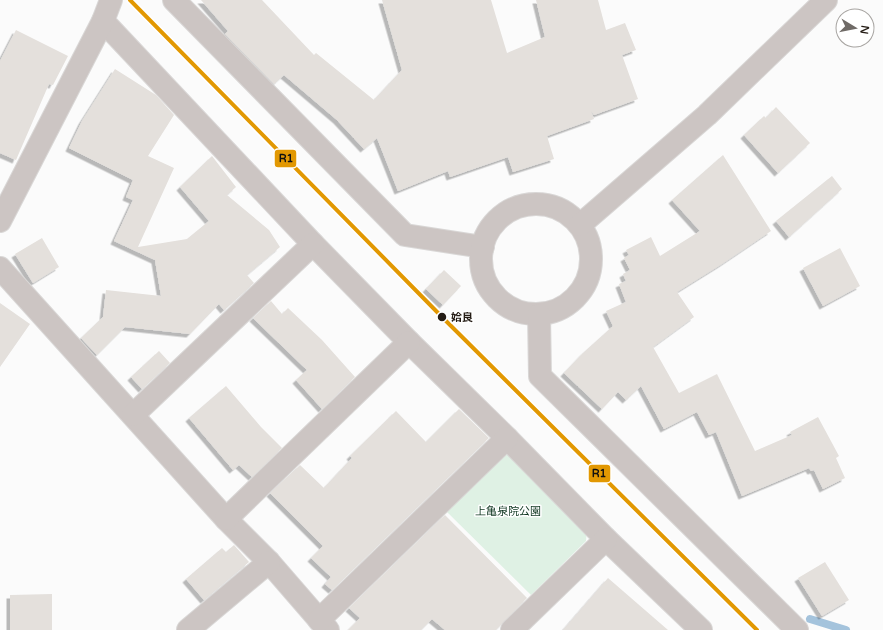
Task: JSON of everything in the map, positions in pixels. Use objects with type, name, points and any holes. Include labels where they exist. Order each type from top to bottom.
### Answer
[{"type":"street","points":[[3,208],[103,21],[111,0]]},
{"type":"street","points":[[174,0],[405,235],[483,247]]},
{"type":"street","points":[[580,225],[707,115],[826,0]]},
{"type":"street","points":[[103,21],[313,244],[409,342],[507,438],[606,539],[701,630]]},
{"type":"street","points":[[534,204],[551,206],[566,213],[580,225],[588,240],[591,257],[589,274],[582,290],[570,302],[556,311],[538,315],[523,313],[510,308],[498,299],[488,287],[483,273],[481,258],[483,247],[491,228],[503,216],[518,208],[534,204]]},
{"type":"street","points":[[133,415],[313,244]]},
{"type":"street","points":[[0,268],[226,519],[269,562],[324,625],[507,438]]},
{"type":"street","points":[[538,315],[540,376],[797,630]]},
{"type":"street","points":[[226,519],[409,342]]},
{"type":"street","points":[[512,630],[606,539]]},
{"type":"street","points":[[188,630],[269,562]]},
{"type":"green space","name":"上亀泉院公園","points":[[498,455],[514,455],[587,529],[586,541],[531,595],[446,511]]},
{"type":"building","points":[[201,0],[262,0],[314,55],[316,53],[374,100],[402,70],[382,0],[491,0],[507,53],[545,37],[536,0],[598,0],[606,30],[625,23],[636,50],[622,55],[638,99],[594,115],[591,111],[594,119],[547,136],[554,159],[513,172],[508,157],[450,177],[448,171],[398,191],[377,138],[364,149],[337,120],[284,75],[274,84],[225,34],[228,31]]},
{"type":"building","points":[[16,30],[68,56],[53,85],[49,84],[16,160],[0,153],[0,61]]},
{"type":"building","points":[[115,69],[156,95],[174,115],[148,156],[174,168],[138,247],[187,239],[209,221],[180,187],[212,156],[236,187],[227,195],[269,230],[280,247],[247,275],[254,283],[224,310],[219,304],[190,334],[125,327],[97,355],[81,338],[103,317],[106,290],[161,296],[155,260],[114,241],[133,200],[126,197],[133,180],[69,148],[82,121]]},
{"type":"building","points":[[776,107],[810,143],[778,173],[744,135],[764,116],[766,118]]},
{"type":"building","points":[[723,155],[771,231],[677,292],[694,317],[653,347],[679,393],[717,374],[755,451],[792,435],[790,432],[818,417],[839,456],[836,458],[845,478],[823,489],[814,470],[811,471],[809,468],[742,496],[716,432],[709,435],[697,412],[664,429],[641,386],[626,400],[618,392],[602,409],[564,373],[583,353],[613,326],[606,311],[626,302],[619,284],[626,281],[623,274],[630,270],[624,258],[629,255],[626,250],[651,237],[660,256],[700,231],[672,200]]},
{"type":"building","points":[[832,176],[842,189],[789,237],[776,221]]},
{"type":"building","points":[[42,238],[59,267],[33,283],[15,254]]},
{"type":"building","points":[[840,248],[860,286],[823,306],[803,268]]},
{"type":"building","points":[[444,270],[461,286],[443,305],[426,289]]},
{"type":"building","points":[[271,301],[282,314],[288,308],[322,340],[355,377],[322,409],[296,380],[307,370],[253,318]]},
{"type":"building","points":[[0,303],[30,324],[0,367]]},
{"type":"building","points":[[159,351],[170,363],[142,389],[131,377]]},
{"type":"building","points":[[226,386],[261,427],[282,448],[252,477],[239,465],[233,470],[189,418]]},
{"type":"building","points":[[459,409],[489,438],[332,590],[325,584],[331,577],[311,558],[323,546],[270,493],[300,465],[324,488],[352,458],[350,456],[396,411],[426,442]]},
{"type":"building","points":[[445,515],[527,598],[496,630],[445,630],[432,619],[421,630],[348,630],[360,618],[349,608]]},
{"type":"building","points":[[234,545],[249,562],[204,600],[186,579],[222,548],[226,552]]},
{"type":"building","points":[[825,562],[849,600],[822,616],[798,578]]},
{"type":"building","points":[[608,578],[668,630],[563,630]]},
{"type":"building","points":[[52,594],[52,630],[10,630],[10,595]]},
{"type":"waterway","points":[[810,619],[846,630]]},
{"type":"transit line","name":"R1","points":[[130,0],[442,317],[757,630]]},
{"type":"place","name":"姶良","points":[[442,317]]}]
